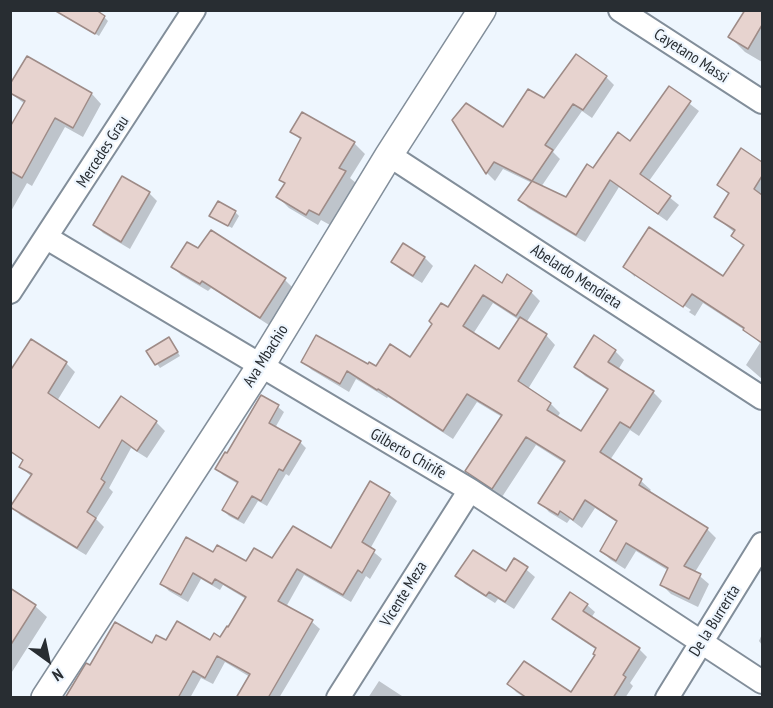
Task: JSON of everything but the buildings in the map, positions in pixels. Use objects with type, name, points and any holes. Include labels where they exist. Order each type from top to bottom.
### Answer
[{"type":"street","name":"Mercedes Grau","points":[[10,292],[194,10]]},
{"type":"street","name":"Ava Mbachio","points":[[45,698],[260,367],[389,155],[482,10]]},
{"type":"street","name":"Cayetano Massi","points":[[620,10],[762,102]]},
{"type":"street","name":"Abelardo Mendieta","points":[[389,155],[762,398]]},
{"type":"street","name":"Gilberto Chirife","points":[[46,238],[470,490],[762,682]]},
{"type":"street","name":"Vicente Meza","points":[[338,698],[470,490]]},
{"type":"street","name":"De la Burrerita","points":[[667,698],[762,544]]}]
